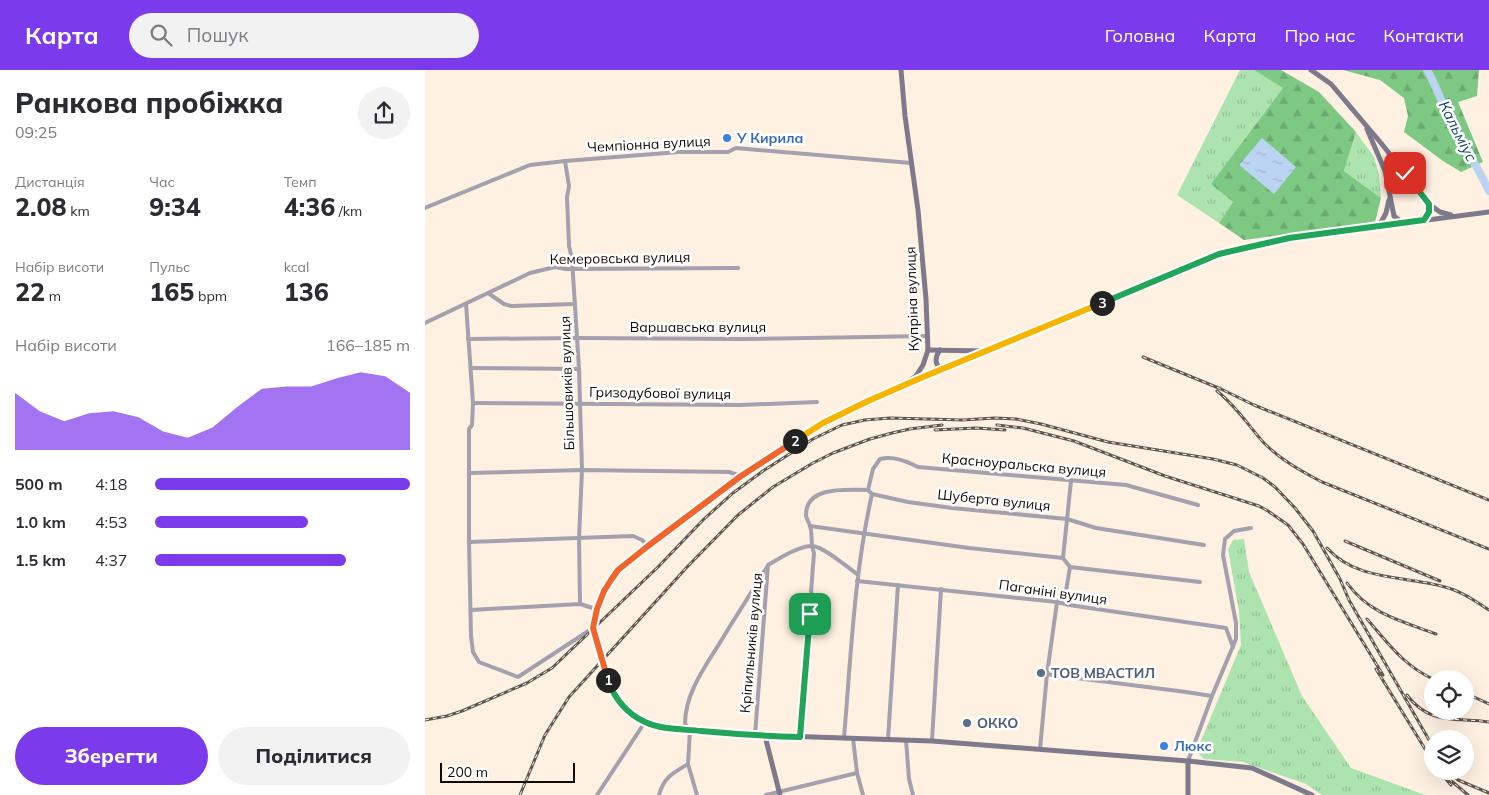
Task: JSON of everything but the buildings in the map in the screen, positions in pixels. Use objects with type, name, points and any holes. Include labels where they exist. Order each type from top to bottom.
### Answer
[{"type":"main road","name":"Купріна вулиця","points":[[593,628],[597,609],[604,591],[618,570],[648,546],[764,460],[823,423],[901,387],[916,376],[923,365],[928,350],[926,299],[914,171],[911,164],[901,70]]},
{"type":"main road","points":[[1311,70],[1331,84],[1429,204],[1440,212],[1454,216]]},
{"type":"main road","points":[[1364,124],[1385,171],[1394,216],[1403,223]]},
{"type":"main road","points":[[1379,226],[1386,213],[1389,197]]},
{"type":"main road","points":[[1424,220],[1429,212],[1429,204]]},
{"type":"main road","points":[[901,387],[1219,254],[1289,238],[1489,212]]},
{"type":"main road","points":[[928,350],[987,351]]},
{"type":"main road","points":[[940,350],[936,361],[937,366],[942,370]]},
{"type":"main road","points":[[593,628],[609,684],[620,703],[631,714],[645,722],[672,729],[755,736],[932,741],[1188,761],[1252,768],[1312,795]]},
{"type":"main road","points":[[765,736],[779,793]]},
{"type":"main road","points":[[1188,761],[1189,795]]},
{"type":"street","name":"Чемпіонна вулиця","points":[[425,208],[530,165],[565,161],[679,152],[728,152],[736,148],[911,164]]},
{"type":"street","name":"Більшовиків вулиця","points":[[565,161],[569,186],[567,197],[569,246],[573,269],[579,369],[582,470],[579,538],[580,604]]},
{"type":"street","name":"Кемеровська вулиця","points":[[425,323],[531,273],[555,267],[573,269],[737,268]]},
{"type":"street","points":[[487,293],[504,304],[511,306],[575,304]]},
{"type":"street","points":[[466,304],[473,403],[472,425],[469,429],[469,542],[473,652],[479,662],[518,677],[593,628]]},
{"type":"street","name":"Варшавська вулиця","points":[[468,339],[741,339],[928,336]]},
{"type":"street","points":[[471,368],[579,369]]},
{"type":"street","name":"Гризодубової вулиця","points":[[473,403],[740,405],[817,402]]},
{"type":"street","name":"Красноуральска вулиця","points":[[868,490],[873,469],[880,459],[888,458],[903,460],[919,467],[1126,485],[1198,505]]},
{"type":"street","points":[[469,473],[582,470],[729,472],[741,476]]},
{"type":"street","points":[[1071,481],[1063,558],[1070,567],[1200,582]]},
{"type":"street","points":[[800,737],[814,553],[811,546],[810,526],[806,515],[809,504],[815,496],[824,492],[868,490],[871,494],[857,574],[844,738]]},
{"type":"street","name":"Шуберта вулиця","points":[[871,494],[908,502],[952,508],[1067,519],[1096,528],[1204,544]]},
{"type":"street","points":[[810,526],[969,548],[1063,558]]},
{"type":"street","points":[[1188,761],[1236,639],[1236,623],[1223,555],[1225,539],[1234,531],[1251,528]]},
{"type":"street","points":[[469,542],[633,536],[642,540],[648,546]]},
{"type":"street","points":[[811,546],[825,551],[857,574]]},
{"type":"street","name":"Кріпильників вулиця","points":[[755,736],[768,565],[787,553],[811,546]]},
{"type":"street","points":[[697,795],[688,764],[690,730],[685,724],[687,701],[699,676],[768,565]]},
{"type":"street","points":[[1040,749],[1047,674],[1057,602],[1065,597],[1070,567]]},
{"type":"street","name":"Паганіні вулиця","points":[[857,581],[1057,602],[1069,606],[1226,628],[1233,647]]},
{"type":"street","points":[[888,739],[898,585]]},
{"type":"street","points":[[932,741],[941,590]]},
{"type":"street","points":[[471,610],[580,604],[597,609]]},
{"type":"street","points":[[1047,674],[1165,688],[1212,696]]},
{"type":"street","points":[[597,795],[645,722]]},
{"type":"street","points":[[853,738],[857,772],[863,795]]},
{"type":"street","points":[[906,740],[909,779],[913,795]]},
{"type":"street","points":[[659,795],[669,776],[688,764]]},
{"type":"street","points":[[766,795],[857,772]]},
{"type":"green space","points":[[1240,70],[1254,70],[1283,88],[1212,184],[1233,202],[1219,223],[1177,195]]},
{"type":"green space","points":[[1254,70],[1281,70],[1319,92],[1356,132],[1344,171],[1381,198],[1375,222],[1244,240],[1219,223],[1233,202],[1211,184],[1283,88]]},
{"type":"green space","points":[[1343,70],[1479,70],[1477,96],[1458,102],[1483,162],[1461,172],[1443,161],[1404,132],[1408,116],[1404,98],[1380,80]]},
{"type":"green space","points":[[1356,132],[1374,157],[1379,175],[1381,198],[1344,171]]},
{"type":"green space","points":[[1244,539],[1249,572],[1302,696],[1351,768],[1425,795],[1322,795],[1306,784],[1243,762],[1204,759],[1198,753],[1200,743],[1241,645],[1239,611],[1228,549],[1233,540]]},
{"type":"water","points":[[1262,138],[1296,167],[1274,194],[1239,165]]},
{"type":"waterway","name":"Кальміус","points":[[1427,70],[1448,116],[1489,191]]},
{"type":"railway","points":[[1143,357],[1221,389],[1254,405],[1489,500]]},
{"type":"railway","points":[[1217,391],[1236,409],[1264,443],[1277,455],[1299,469],[1322,482],[1489,549]]},
{"type":"railway","points":[[425,720],[462,711],[527,683],[552,668],[733,493],[813,439],[842,425],[865,420],[890,418],[963,420],[995,418],[1016,419],[1108,442],[1213,459],[1237,465],[1263,478],[1275,487],[1295,508],[1313,531],[1340,579],[1349,600],[1424,731]]},
{"type":"railway","points":[[520,795],[545,735],[569,697],[688,566],[738,515],[773,487],[833,453],[892,433],[942,425]]},
{"type":"railway","points":[[997,425],[1023,428],[1074,441],[1165,476],[1259,506],[1268,511],[1288,525],[1303,544],[1383,675]]},
{"type":"railway","points":[[935,430],[976,428],[1005,430]]},
{"type":"railway","points":[[1345,541],[1440,581]]},
{"type":"railway","points":[[1327,548],[1339,559],[1353,567],[1382,576],[1429,583],[1451,589],[1489,610]]},
{"type":"railway","points":[[1347,583],[1356,594],[1376,609],[1436,634]]},
{"type":"railway","points":[[1367,619],[1404,660],[1424,674]]},
{"type":"railway","points":[[1376,669],[1424,747]]},
{"type":"railway","points":[[1407,695],[1425,712],[1435,716],[1489,722]]},
{"type":"railway","points":[[1474,697],[1489,704]]},
{"type":"railway","points":[[1447,780],[1451,785]]},
{"type":"railway","points":[[1450,780],[1468,795]]},
{"type":"railway","points":[[1458,780],[1489,793]]},
{"type":"place","name":"У Кирила","points":[[727,138]]},
{"type":"place","name":"ТОВ МВАСТИЛ","points":[[1041,673]]},
{"type":"place","name":"ОККО","points":[[967,723]]},
{"type":"place","name":"Люкс","points":[[1164,746]]},
{"type":"route","points":[[810,614],[800,737],[755,736],[672,729],[645,722],[631,714],[620,703],[609,684],[593,630],[597,609],[604,591],[618,570],[741,476],[823,423],[911,382],[1219,254],[1289,238],[1424,220],[1429,212],[1429,204],[1405,173]]}]
